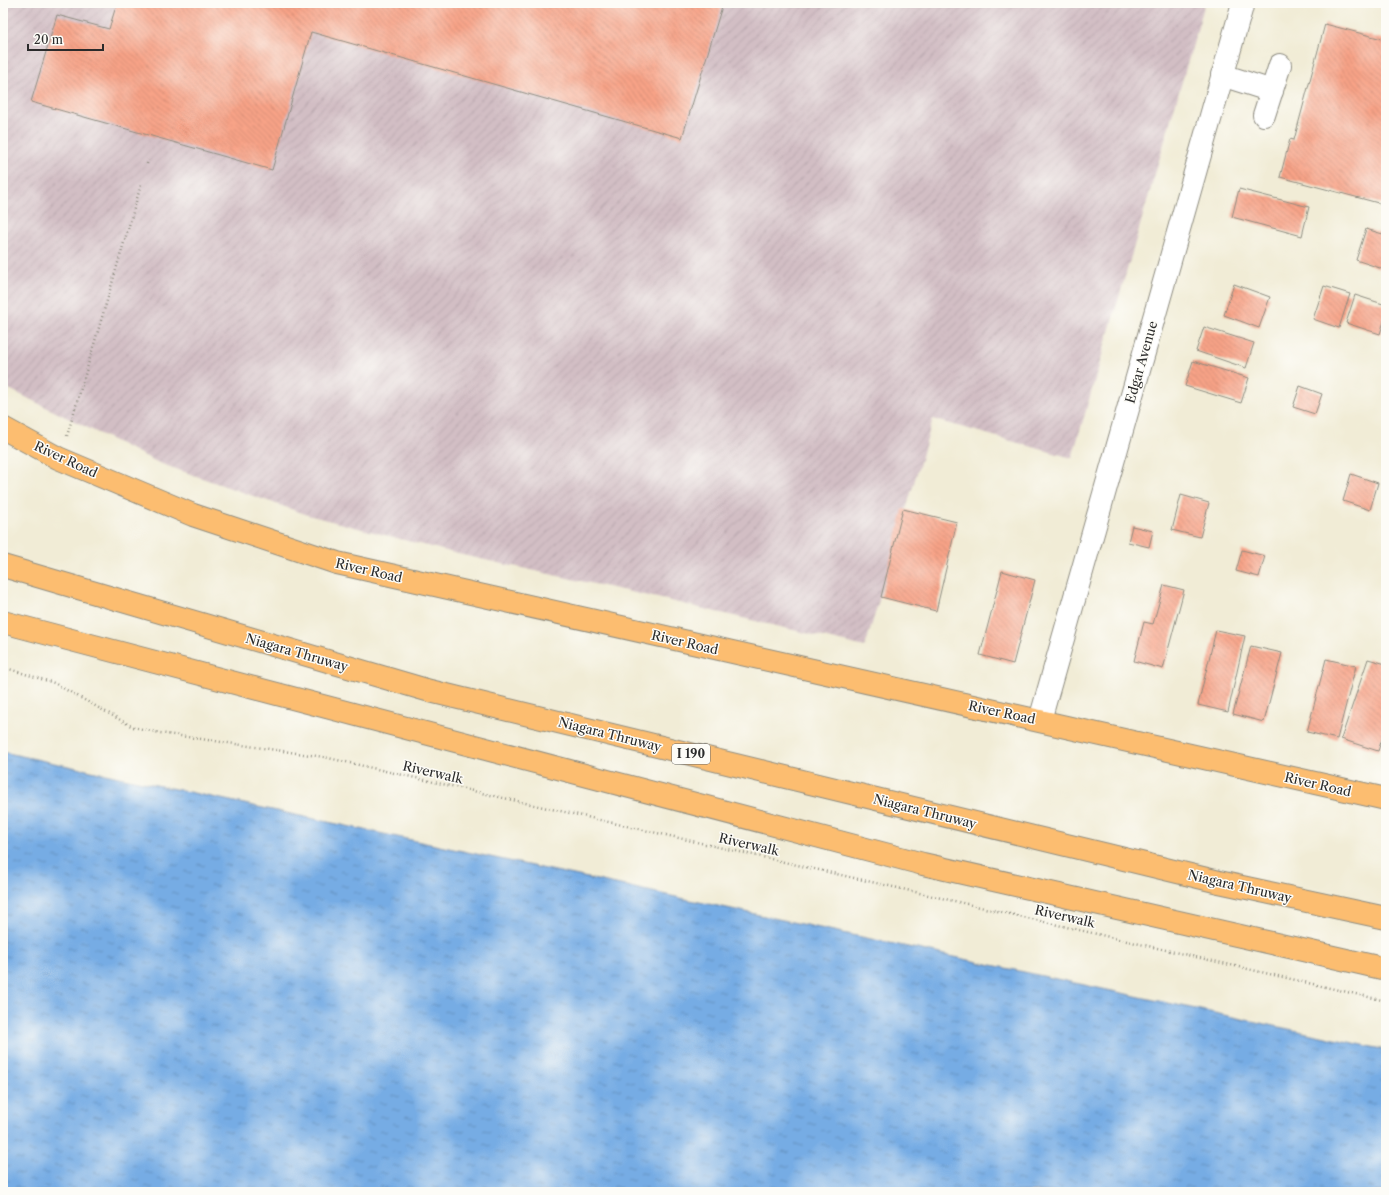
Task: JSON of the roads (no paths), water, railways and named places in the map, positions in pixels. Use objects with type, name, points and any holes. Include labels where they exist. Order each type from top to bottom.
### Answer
[{"type":"main road","name":"River Road","points":[[3,428],[58,458],[193,515],[337,563],[1386,799]]},
{"type":"main road","name":"Niagara Thruway","points":[[3,566],[430,690],[1219,882],[1386,918]]},
{"type":"main road","points":[[3,622],[923,864],[1386,969]]},
{"type":"street","name":"Edgar Avenue","points":[[1040,720],[1243,3]]},
{"type":"street","points":[[1264,115],[1280,65]]},
{"type":"street","points":[[1222,75],[1272,91]]},
{"type":"water","points":[[3,752],[1386,1050],[1386,1192],[3,1192]]}]
